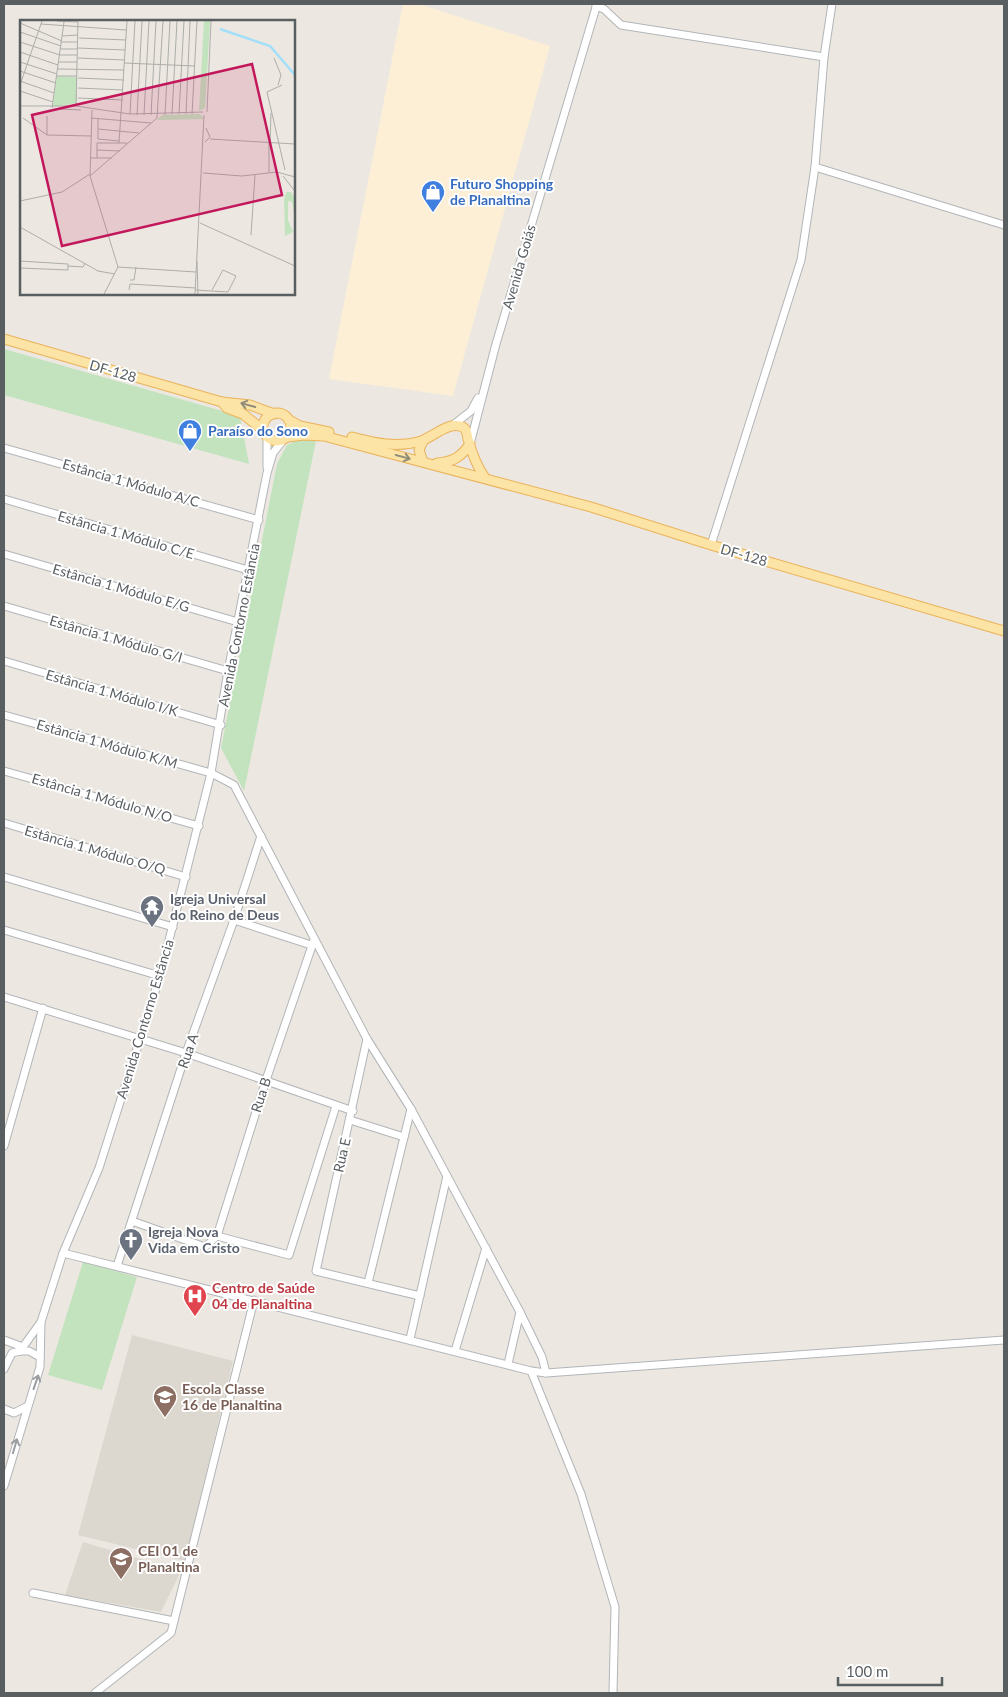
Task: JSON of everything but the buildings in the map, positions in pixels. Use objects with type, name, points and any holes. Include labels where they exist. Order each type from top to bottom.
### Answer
[{"type":"main road","name":"DF-128","points":[[4,339],[222,402],[250,405],[274,414],[284,415],[300,426],[377,443],[394,445],[423,440],[453,425]]},
{"type":"main road","name":"DF-128","points":[[222,402],[227,408],[243,414],[277,441],[304,434],[324,436],[426,462],[591,507],[711,545],[1004,631]]},
{"type":"main road","points":[[266,434],[265,420],[274,414]]},
{"type":"main road","points":[[286,438],[291,430],[289,420]]},
{"type":"main road","points":[[453,425],[465,429],[475,464],[485,478]]},
{"type":"main road","points":[[423,440],[419,450],[426,462],[454,460],[463,454],[470,444]]},
{"type":"street","points":[[711,545],[800,260],[815,167],[824,57],[832,4]]},
{"type":"street","points":[[597,5],[621,25],[824,57]]},
{"type":"street","name":"Avenida Goiás","points":[[470,444],[484,387],[597,5]]},
{"type":"street","points":[[815,167],[1004,225]]},
{"type":"street","name":"Avenida Goiás","points":[[453,425],[471,411],[484,387]]},
{"type":"street","name":"Avenida Contorno Estância","points":[[266,434],[267,473]]},
{"type":"street","name":"Avenida Contorno Estância","points":[[4,1486],[26,1407],[40,1368],[41,1322],[63,1253],[99,1168],[160,976],[211,773],[221,725],[228,672],[267,473],[273,453],[286,438]]},
{"type":"street","name":"Estância 1 Módulo A/C","points":[[4,448],[259,520]]},
{"type":"street","name":"Estância 1 Módulo C/E","points":[[4,500],[248,570]]},
{"type":"street","name":"Estância 1 Módulo E/G","points":[[4,554],[238,622]]},
{"type":"street","name":"Estância 1 Módulo G/I","points":[[4,606],[228,672]]},
{"type":"street","name":"Estância 1 Módulo I/K","points":[[4,662],[221,725]]},
{"type":"street","name":"Estância 1 Módulo K/M","points":[[4,715],[211,773],[234,785],[312,942],[367,1039],[411,1109],[520,1312],[542,1357],[546,1373]]},
{"type":"street","name":"Estância 1 Módulo N/O","points":[[4,771],[199,826]]},
{"type":"street","name":"Estância 1 Módulo O/Q","points":[[4,823],[186,877]]},
{"type":"street","name":"Rua A","points":[[117,1266],[186,1053],[234,920],[261,836]]},
{"type":"street","points":[[4,877],[173,927]]},
{"type":"street","points":[[234,920],[312,942]]},
{"type":"street","points":[[4,930],[160,976]]},
{"type":"street","name":"Rua B","points":[[132,1221],[205,1247],[216,1236],[312,942]]},
{"type":"street","points":[[4,997],[186,1053],[353,1111]]},
{"type":"street","points":[[4,1146],[42,1008]]},
{"type":"street","name":"Rua E","points":[[367,1039],[353,1111],[316,1271],[368,1283]]},
{"type":"street","points":[[216,1236],[289,1255],[336,1106]]},
{"type":"street","points":[[411,1109],[368,1283],[420,1296]]},
{"type":"street","points":[[350,1120],[404,1138]]},
{"type":"street","points":[[410,1340],[447,1176]]},
{"type":"street","points":[[455,1351],[486,1248]]},
{"type":"street","points":[[63,1253],[531,1371],[546,1373],[1004,1340]]},
{"type":"street","points":[[95,1693],[171,1633],[254,1300]]},
{"type":"street","points":[[508,1364],[520,1312]]},
{"type":"street","name":"Avenida Contorno Estância","points":[[4,1370],[5,1358],[20,1350],[41,1322]]},
{"type":"street","points":[[4,1340],[20,1346],[20,1350],[29,1351],[40,1356]]},
{"type":"street","points":[[531,1371],[580,1494],[615,1607],[613,1693]]},
{"type":"street","points":[[4,1409],[14,1413],[26,1407]]},
{"type":"street","points":[[34,1594],[174,1621]]},
{"type":"shaded area","name":"Futuro Shopping de Planaltina","points":[[403,4],[419,4],[550,46],[453,396],[329,379]]},
{"type":"shaded area","name":"Escola Classe 16 de Planaltina","points":[[132,1335],[233,1361],[185,1561],[78,1535]]},
{"type":"shaded area","points":[[83,1542],[181,1571],[161,1612],[65,1595]]},
{"type":"green space","points":[[4,349],[240,416],[249,464],[4,395]]},
{"type":"green space","points":[[299,439],[316,441],[244,791],[221,748],[277,464],[287,445]]},
{"type":"green space","points":[[83,1262],[137,1277],[102,1390],[48,1375]]},
{"type":"place","name":"Futuro Shopping de Planaltina","points":[[433,213]]},
{"type":"place","name":"Paraíso do Sono","points":[[190,452]]},
{"type":"place","name":"Igreja Universal do Reino de Deus","points":[[152,928]]},
{"type":"place","name":"Igreja Nova Vida em Cristo","points":[[131,1261]]},
{"type":"place","name":"Centro de Saúde 04 de Planaltina","points":[[195,1317]]},
{"type":"place","name":"Escola Classe 16 de Planaltina","points":[[165,1418]]},
{"type":"place","name":"CEI 01 de Planaltina","points":[[121,1580]]}]
